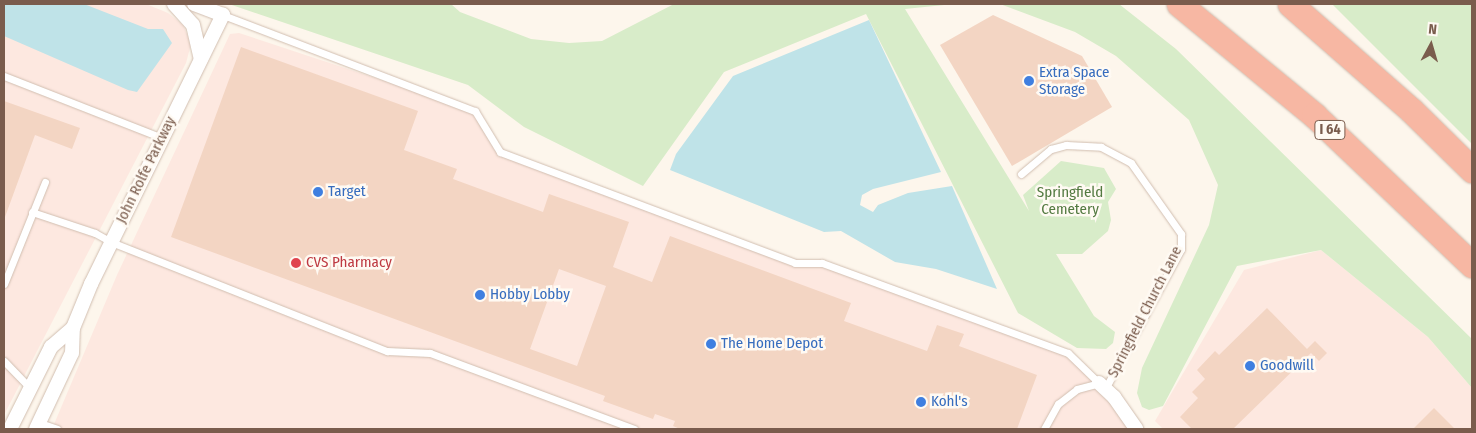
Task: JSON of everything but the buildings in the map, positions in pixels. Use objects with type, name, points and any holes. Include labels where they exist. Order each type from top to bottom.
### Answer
[{"type":"highway","name":"I 64","points":[[1179,4],[1314,116],[1472,265]]},
{"type":"highway","points":[[1290,4],[1411,110],[1472,170]]},
{"type":"street","points":[[174,4],[193,25],[201,59]]},
{"type":"street","points":[[194,4],[224,15]]},
{"type":"street","name":"John Rolfe Parkway","points":[[38,426],[72,353],[73,328],[111,242],[224,15]]},
{"type":"street","name":"John Rolfe Parkway","points":[[10,429],[51,347],[73,328]]},
{"type":"street","points":[[1102,386],[1136,429]]},
{"type":"lane","points":[[224,15],[475,111],[500,152],[794,262],[822,263],[1068,353],[1102,386]]},
{"type":"lane","points":[[4,76],[162,138]]},
{"type":"lane","name":"Springfield Church Lane","points":[[1021,174],[1051,149],[1066,145],[1101,147],[1131,163],[1181,234],[1181,249],[1102,386]]},
{"type":"lane","points":[[4,284],[44,182]]},
{"type":"lane","points":[[32,212],[95,232],[111,242],[387,351],[430,353],[634,429]]},
{"type":"lane","points":[[4,361],[30,388]]},
{"type":"lane","points":[[1044,429],[1058,404],[1077,389],[1102,386]]},
{"type":"lane","points":[[38,426],[57,429]]},
{"type":"shaded area","points":[[4,4],[146,4],[168,13],[183,25],[191,44],[186,63],[4,415]]},
{"type":"shaded area","points":[[239,33],[475,111],[500,152],[794,263],[822,263],[1068,353],[1136,429],[52,429],[117,275],[230,34]]},
{"type":"shaded area","points":[[1321,250],[1428,337],[1472,388],[1472,429],[1163,429],[1155,421],[1244,270]]},
{"type":"green space","name":"Springfield Cemetery","points":[[229,4],[451,4],[460,12],[531,39],[569,43],[602,41],[674,4],[954,4],[905,9],[1029,211],[1023,195],[1061,161],[1104,168],[1116,189],[1108,202],[1111,220],[1108,231],[1082,254],[1056,254],[1094,316],[1115,332],[1113,343],[1106,349],[1077,348],[1018,313],[866,14],[724,72],[643,186],[524,127],[468,85]]},
{"type":"green space","points":[[1000,4],[1119,4],[1176,49],[1472,339],[1472,388],[1428,337],[1321,250],[1237,266],[1163,406],[1149,410],[1142,407],[1137,393],[1142,368],[1209,225],[1218,185],[1189,120],[1116,56],[1075,32]]},
{"type":"green space","points":[[1332,4],[1472,4],[1472,144]]},
{"type":"water","points":[[4,4],[84,4],[148,29],[163,29],[172,43],[137,92],[128,90],[4,36]]},
{"type":"water","points":[[869,20],[941,172],[873,189],[862,195],[860,205],[873,212],[878,205],[908,193],[952,186],[997,289],[936,269],[895,262],[841,231],[824,232],[670,170],[676,154],[733,76]]},
{"type":"place","name":"Extra Space Storage","points":[[1029,81]]},
{"type":"place","name":"Target","points":[[318,192]]},
{"type":"place","name":"CVS Pharmacy","points":[[296,263]]},
{"type":"place","name":"Hobby Lobby","points":[[480,295]]},
{"type":"place","name":"The Home Depot","points":[[711,344]]},
{"type":"place","name":"Goodwill","points":[[1250,366]]},
{"type":"place","name":"Kohl's","points":[[921,402]]}]
